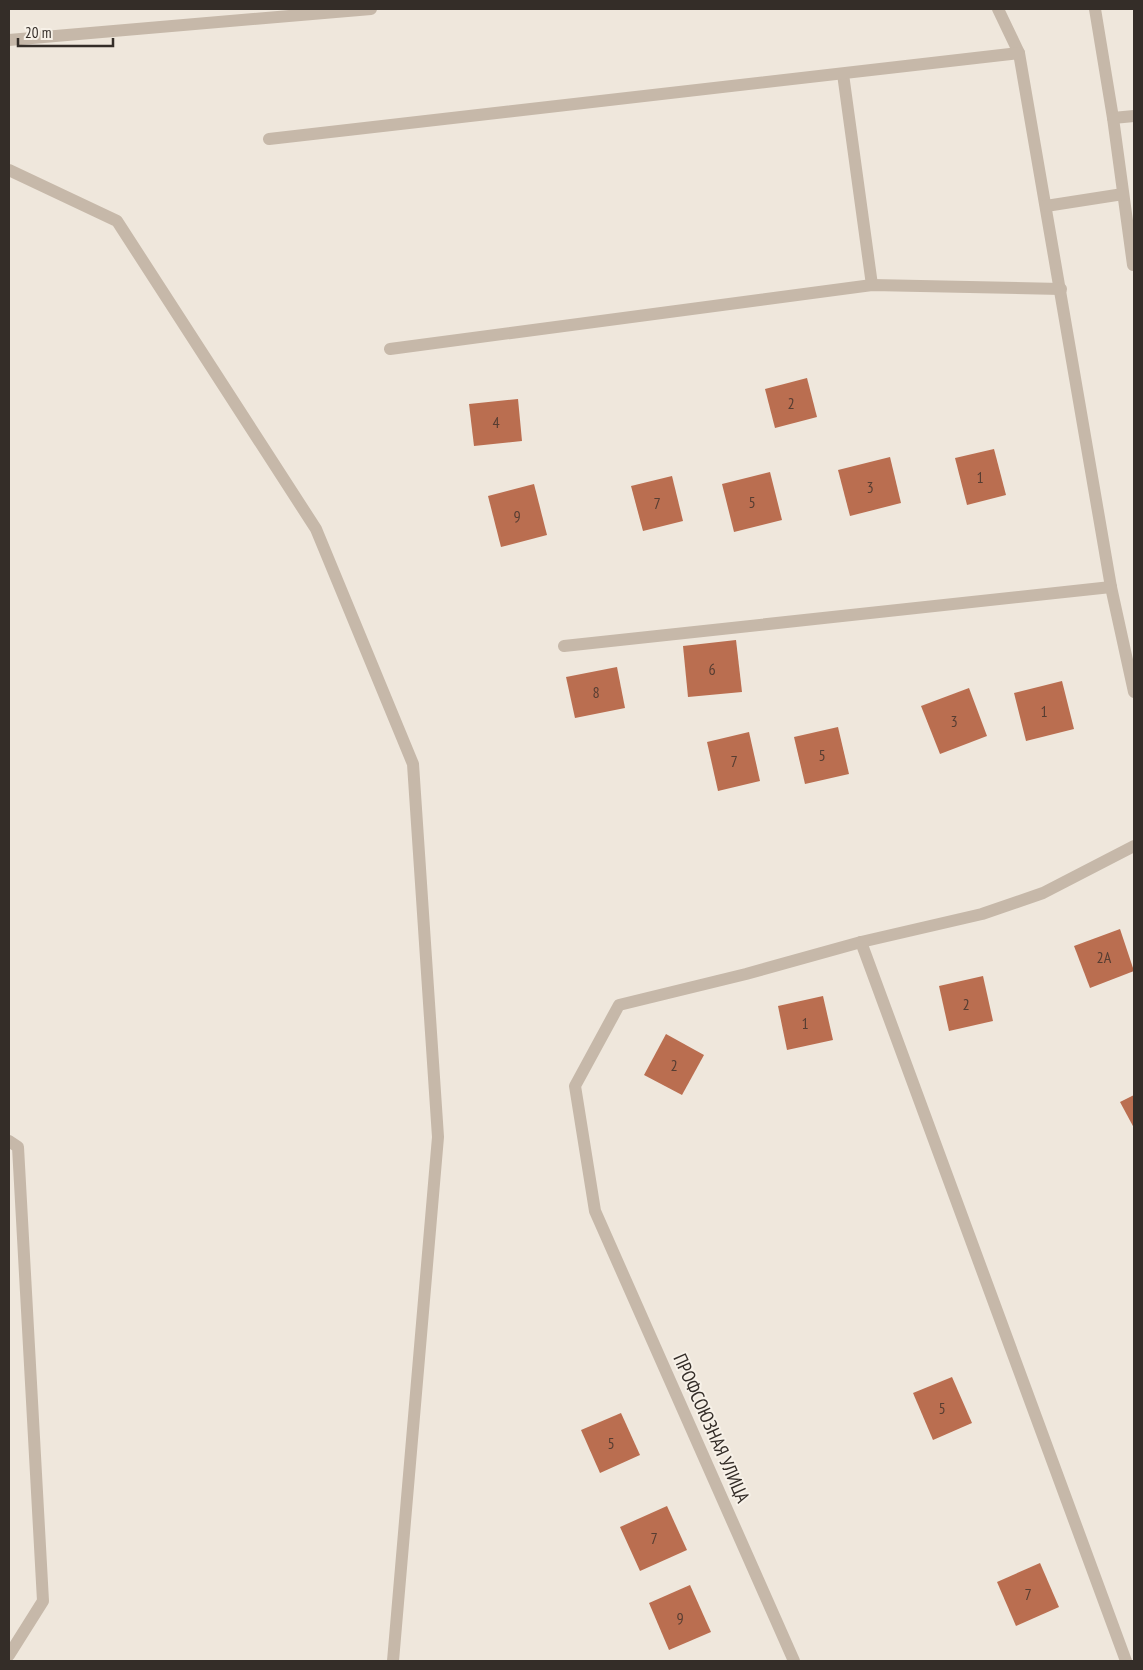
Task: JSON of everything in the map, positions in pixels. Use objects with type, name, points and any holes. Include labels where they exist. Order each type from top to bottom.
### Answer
[{"type":"street","points":[[9,40],[372,9]]},
{"type":"street","points":[[998,9],[1019,53],[1111,587],[1134,692]]},
{"type":"street","points":[[1095,9],[1113,118],[1133,265]]},
{"type":"street","points":[[269,138],[1019,53]]},
{"type":"street","points":[[844,74],[872,285]]},
{"type":"street","points":[[1113,118],[1134,116]]},
{"type":"street","points":[[9,170],[117,220],[316,529],[413,764],[438,1137],[393,1661]]},
{"type":"street","points":[[1046,206],[1123,194]]},
{"type":"street","points":[[390,349],[872,285],[1061,289]]},
{"type":"street","points":[[564,646],[1111,587]]},
{"type":"street","name":"ПРОФСОЮЗНАЯ УЛИЦА","points":[[794,1661],[595,1211],[575,1086],[619,1005],[746,974],[861,942],[982,914],[1043,893],[1134,846]]},
{"type":"street","points":[[861,942],[1126,1661]]},
{"type":"street","points":[[9,1141],[18,1147],[43,1602],[9,1655]]},
{"type":"building","points":[[807,378],[817,417],[775,428],[765,389]]},
{"type":"building","points":[[518,399],[522,441],[474,446],[469,404]]},
{"type":"building","points":[[994,449],[1006,495],[967,505],[955,458]]},
{"type":"building","points":[[890,457],[901,503],[850,516],[838,470]]},
{"type":"building","points":[[770,472],[782,520],[734,532],[722,484]]},
{"type":"building","points":[[672,476],[683,521],[643,531],[631,486]]},
{"type":"building","points":[[534,484],[547,535],[501,547],[488,496]]},
{"type":"building","points":[[736,640],[742,692],[688,697],[683,646]]},
{"type":"building","points":[[617,667],[625,708],[575,718],[566,677]]},
{"type":"building","points":[[1062,681],[1074,729],[1026,741],[1014,693]]},
{"type":"building","points":[[969,688],[987,736],[940,754],[921,706]]},
{"type":"building","points":[[838,727],[849,774],[805,784],[794,737]]},
{"type":"building","points":[[749,732],[760,781],[718,791],[707,742]]},
{"type":"building","points":[[1120,929],[1134,971],[1090,988],[1074,946]]},
{"type":"building","points":[[983,976],[993,1021],[949,1031],[939,986]]},
{"type":"building","points":[[823,996],[833,1040],[787,1050],[778,1006]]},
{"type":"building","points":[[666,1034],[704,1055],[682,1095],[644,1075]]},
{"type":"building","points":[[1134,1095],[1134,1128],[1120,1102]]},
{"type":"building","points":[[952,1377],[972,1423],[933,1440],[913,1393]]},
{"type":"building","points":[[621,1413],[640,1455],[600,1473],[581,1430]]},
{"type":"building","points":[[667,1506],[687,1550],[640,1571],[620,1527]]},
{"type":"building","points":[[1040,1563],[1059,1607],[1016,1626],[997,1582]]},
{"type":"building","points":[[690,1585],[711,1632],[669,1650],[649,1603]]}]
